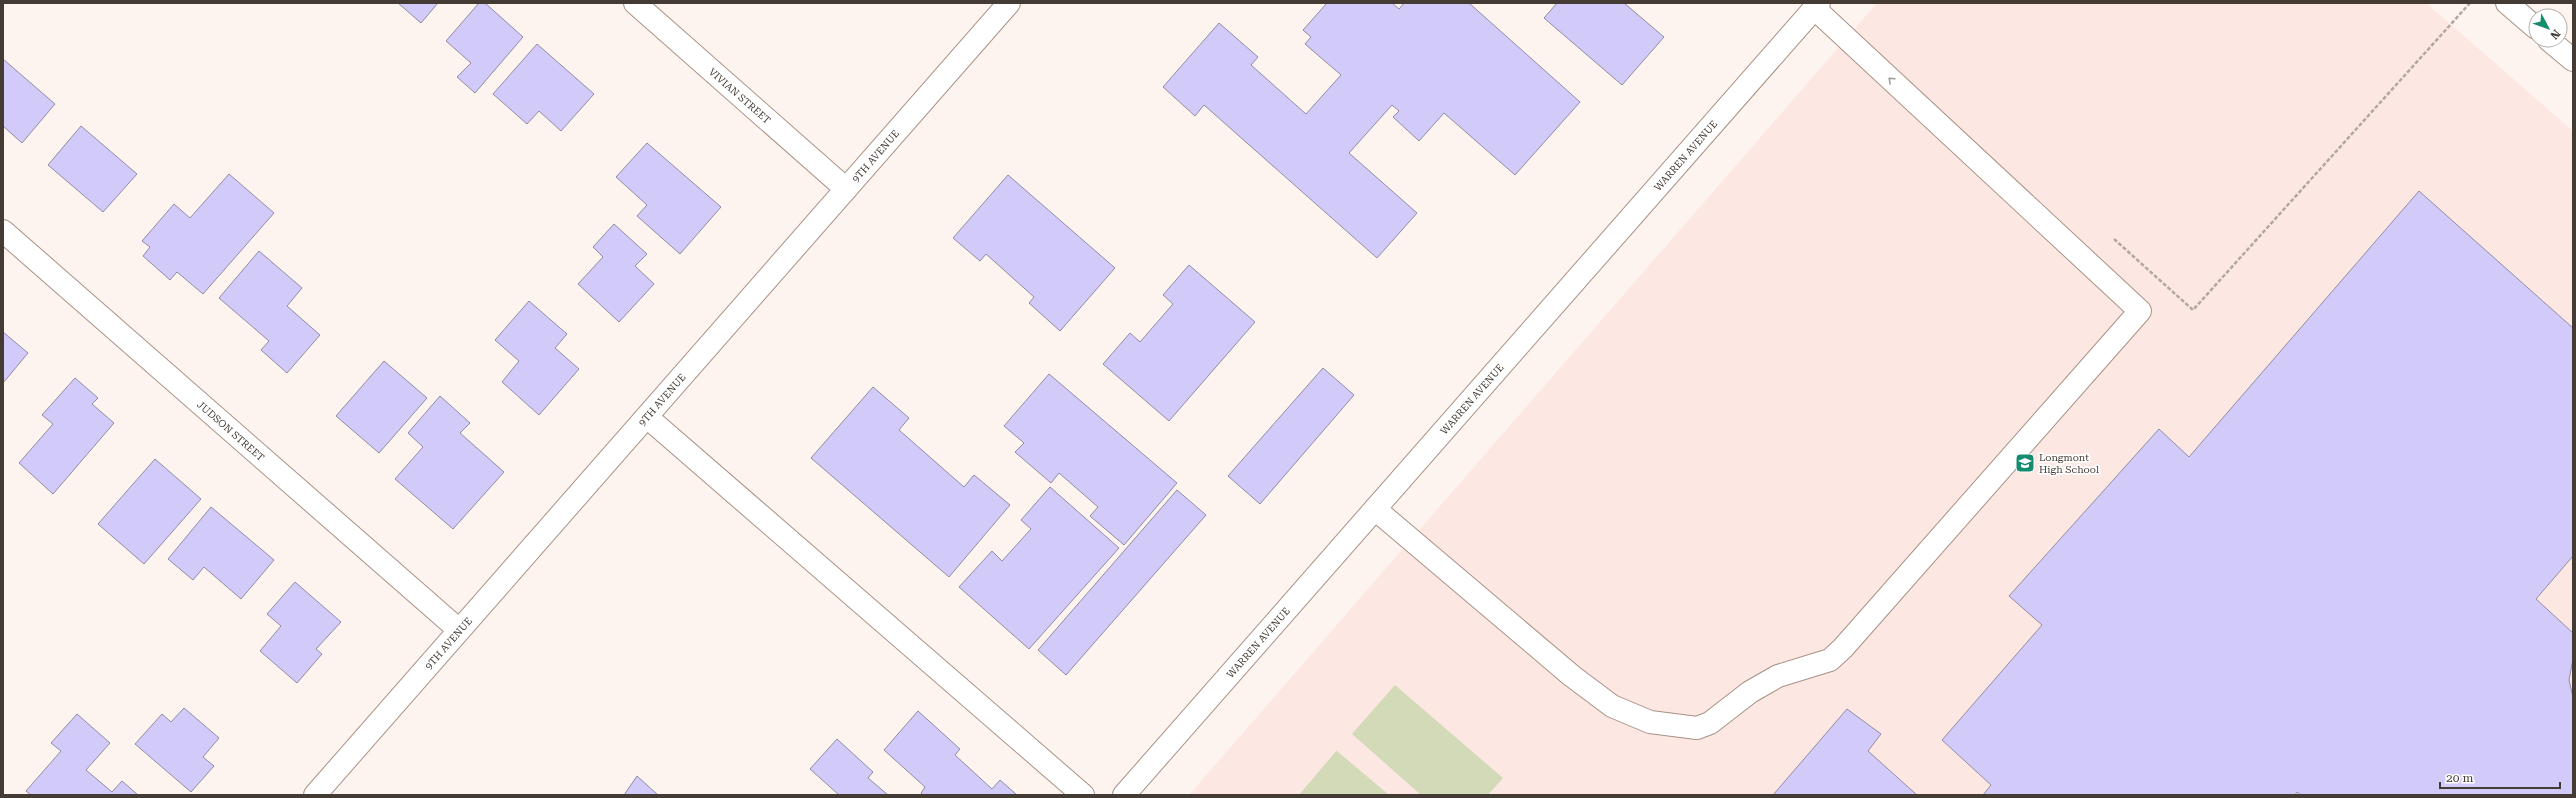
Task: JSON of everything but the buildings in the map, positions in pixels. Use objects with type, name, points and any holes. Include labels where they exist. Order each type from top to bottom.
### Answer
[{"type":"street","name":"VIVIAN STREET","points":[[635,3],[846,189]]},
{"type":"street","name":"9TH AVENUE","points":[[315,795],[1009,3]]},
{"type":"street","points":[[2507,3],[2528,21]]},
{"type":"street","points":[[1375,509],[1572,676],[1612,706],[1650,722],[1697,728],[1710,723],[1750,692],[1778,676],[1830,660],[1843,648],[2140,311],[1920,106],[1817,6]]},
{"type":"street","name":"WARREN AVENUE","points":[[1124,795],[1817,6]]},
{"type":"street","points":[[2559,48],[2573,60]]},
{"type":"street","name":"JUDSON STREET","points":[[3,231],[459,630]]},
{"type":"street","points":[[647,417],[1083,795]]},
{"type":"path","points":[[2108,233],[2194,310],[2470,3]]},
{"type":"shaded area","name":"Longmont High School","points":[[1877,3],[2426,3],[2573,131],[2573,795],[1189,795]]},
{"type":"green space","points":[[1395,685],[1503,778],[1488,795],[1421,795],[1352,734]]},
{"type":"green space","points":[[1337,751],[1389,795],[1299,795]]},
{"type":"place","name":"Longmont High School","points":[[2025,463]]}]
